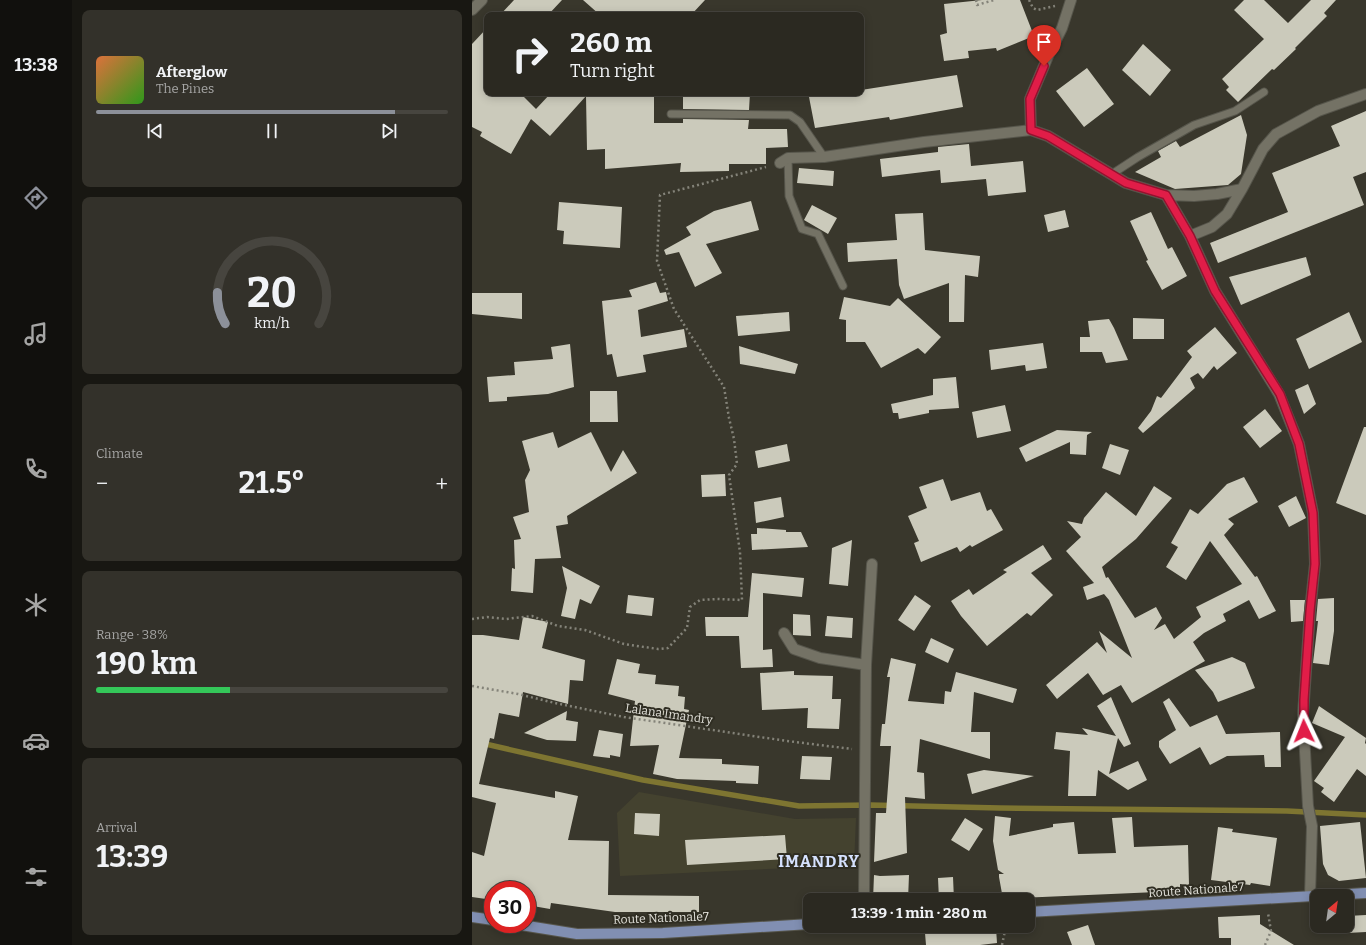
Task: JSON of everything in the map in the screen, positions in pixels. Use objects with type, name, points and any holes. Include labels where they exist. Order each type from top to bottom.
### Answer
[{"type":"main road","name":"Route Nationale7","points":[[1354,894],[1366,893]]},
{"type":"main road","name":"Route Nationale7","points":[[1035,912],[1310,896]]},
{"type":"main road","points":[[472,917],[484,919]]},
{"type":"main road","name":"Route Nationale7","points":[[536,927],[577,934],[663,933],[803,924]]},
{"type":"street","points":[[472,10],[482,0]]},
{"type":"street","points":[[1031,130],[1030,99],[1062,28],[1071,1]]},
{"type":"street","points":[[1190,236],[1212,227],[1227,214],[1263,149],[1276,134],[1318,111],[1366,94]]},
{"type":"street","points":[[784,161],[824,157],[924,142],[1031,130],[1048,136],[1126,183],[1166,195],[1194,196],[1217,194],[1242,188]]},
{"type":"street","points":[[1166,195],[1190,236],[1215,291],[1280,394],[1299,444],[1313,513],[1315,564],[1310,611],[1303,715],[1308,806],[1312,826],[1310,889]]},
{"type":"street","points":[[864,893],[864,750],[866,665],[872,564]]},
{"type":"street","points":[[784,633],[794,649],[820,658],[866,665]]},
{"type":"lane","points":[[1112,174],[1138,157],[1194,125],[1236,111],[1264,92]]},
{"type":"lane","points":[[671,114],[790,115],[800,122],[824,157]]},
{"type":"lane","points":[[784,161],[789,196],[802,229],[818,234],[843,286]]},
{"type":"path","points":[[976,0],[977,5],[994,0]]},
{"type":"path","points":[[1029,0],[1033,8],[1037,10],[1071,1]]},
{"type":"path","points":[[472,619],[488,617],[506,619],[532,616],[558,626],[585,630],[624,644],[658,649],[668,648],[687,628],[690,607],[700,600],[717,598],[742,600],[740,552],[729,476],[737,464],[734,439],[724,387],[674,309],[657,261],[660,195],[784,161]]},
{"type":"path","name":"Lalana Imandry","points":[[472,686],[624,716],[787,741],[864,750]]},
{"type":"path","points":[[1265,899],[1272,931],[1265,945]]},
{"type":"path","points":[[1002,945],[1005,933]]},
{"type":"shaded area","points":[[639,792],[795,819],[856,818],[854,865],[620,876],[617,813]]},
{"type":"building","points":[[514,0],[562,0],[551,12],[503,12]]},
{"type":"building","points":[[583,0],[705,0],[694,12],[597,12]]},
{"type":"building","points":[[982,0],[1020,0],[1034,36],[997,51],[996,48],[968,51],[969,58],[944,61],[940,35],[947,33],[944,4]]},
{"type":"building","points":[[1244,0],[1264,0],[1288,23],[1311,0],[1336,0],[1324,13],[1327,16],[1295,48],[1296,49],[1274,70],[1272,69],[1238,102],[1226,90],[1229,87],[1222,79],[1264,39],[1234,10]]},
{"type":"building","points":[[484,31],[484,96],[523,96],[536,109],[548,96],[586,96],[550,136],[531,119],[511,154],[480,136],[482,132],[472,127],[472,44]]},
{"type":"building","points":[[1143,44],[1171,70],[1150,96],[1122,70]]},
{"type":"building","points":[[1087,68],[1114,104],[1084,127],[1056,91]]},
{"type":"building","points":[[957,75],[963,107],[890,120],[889,117],[815,128],[809,97],[864,96],[864,90]]},
{"type":"building","points":[[586,96],[654,96],[654,123],[683,123],[683,119],[749,120],[748,129],[787,129],[788,147],[766,148],[766,164],[729,164],[729,171],[680,172],[681,163],[605,169],[605,149],[587,150]]},
{"type":"building","points":[[683,96],[750,96],[749,110],[683,109]]},
{"type":"building","points":[[1366,111],[1366,172],[1353,177],[1364,205],[1218,263],[1210,243],[1288,212],[1272,173],[1340,146],[1331,126]]},
{"type":"building","points":[[1241,115],[1247,135],[1241,174],[1228,185],[1175,189],[1135,172],[1161,157],[1158,151],[1176,141],[1180,147]]},
{"type":"building","points":[[969,144],[971,166],[1023,161],[1026,192],[988,196],[986,179],[941,183],[940,170],[882,177],[880,159],[938,152],[938,147]]},
{"type":"building","points":[[799,168],[834,171],[833,186],[797,183]]},
{"type":"building","points":[[751,201],[759,230],[706,244],[722,273],[695,287],[679,252],[666,255],[664,250],[691,235],[686,227],[714,211]]},
{"type":"building","points":[[559,202],[622,207],[620,248],[563,244],[564,231],[557,230]]},
{"type":"building","points":[[812,205],[837,218],[828,234],[804,220]]},
{"type":"building","points":[[1065,210],[1069,227],[1048,232],[1044,215]]},
{"type":"building","points":[[1151,212],[1168,249],[1172,247],[1187,276],[1162,290],[1146,261],[1148,260],[1130,221]]},
{"type":"building","points":[[923,213],[925,250],[980,256],[978,277],[965,275],[964,322],[949,322],[949,283],[904,299],[899,285],[897,259],[848,262],[847,243],[897,240],[895,214]]},
{"type":"building","points":[[1306,257],[1311,275],[1241,305],[1229,277]]},
{"type":"building","points":[[656,282],[660,293],[666,292],[668,301],[638,310],[641,337],[684,329],[687,347],[643,355],[646,372],[617,377],[612,354],[607,355],[602,301],[632,297],[629,290]]},
{"type":"building","points":[[472,293],[522,293],[522,319],[472,314]]},
{"type":"building","points":[[844,297],[890,306],[898,298],[941,337],[925,354],[918,348],[881,368],[865,342],[846,342],[846,320],[839,319]]},
{"type":"building","points":[[789,312],[790,331],[738,336],[736,316]]},
{"type":"building","points":[[1349,312],[1362,342],[1309,369],[1296,339]]},
{"type":"building","points":[[1133,318],[1164,319],[1164,339],[1133,339]]},
{"type":"building","points":[[1109,319],[1128,360],[1106,363],[1102,352],[1080,352],[1080,337],[1090,337],[1088,321]]},
{"type":"building","points":[[1215,327],[1237,353],[1217,370],[1214,366],[1203,379],[1198,373],[1190,378],[1195,388],[1143,433],[1138,428],[1151,411],[1157,396],[1161,398],[1192,357],[1187,351]]},
{"type":"building","points":[[1043,343],[1047,368],[1026,371],[1025,365],[991,370],[989,350]]},
{"type":"building","points":[[570,344],[574,387],[548,394],[507,397],[507,401],[489,402],[487,377],[515,375],[514,362],[553,359],[551,347]]},
{"type":"building","points":[[739,346],[798,364],[795,374],[740,364]]},
{"type":"building","points":[[956,377],[959,408],[929,410],[929,413],[899,419],[898,413],[893,413],[891,404],[933,395],[933,379]]},
{"type":"building","points":[[1308,384],[1316,404],[1304,414],[1295,390]]},
{"type":"building","points":[[590,391],[617,391],[618,422],[590,422]]},
{"type":"building","points":[[1005,405],[1011,431],[977,438],[972,412]]},
{"type":"building","points":[[1265,409],[1282,431],[1260,448],[1243,427]]},
{"type":"building","points":[[1364,427],[1366,427],[1366,515],[1336,503]]},
{"type":"building","points":[[1057,430],[1092,432],[1087,435],[1086,455],[1070,454],[1070,442],[1026,462],[1019,448]]},
{"type":"building","points":[[553,432],[558,448],[591,432],[611,472],[623,450],[637,473],[567,516],[568,524],[556,526],[561,558],[535,559],[533,593],[511,591],[512,568],[515,569],[514,540],[521,539],[513,517],[529,512],[525,480],[530,470],[522,441]]},
{"type":"building","points":[[787,444],[790,461],[758,468],[755,451]]},
{"type":"building","points":[[1110,444],[1129,450],[1120,475],[1102,468]]},
{"type":"building","points":[[725,474],[726,496],[702,497],[701,475]]},
{"type":"building","points":[[1244,477],[1258,502],[1228,519],[1234,524],[1224,535],[1255,577],[1257,576],[1276,611],[1259,619],[1249,600],[1223,614],[1226,621],[1204,633],[1193,642],[1205,661],[1132,703],[1121,685],[1103,695],[1088,673],[1057,699],[1046,685],[1097,642],[1107,653],[1099,631],[1132,658],[1109,600],[1104,594],[1087,600],[1083,587],[1094,583],[1066,551],[1081,537],[1067,521],[1082,524],[1084,518],[1106,492],[1136,516],[1154,486],[1172,498],[1136,539],[1102,567],[1106,578],[1108,577],[1135,618],[1156,607],[1162,618],[1154,630],[1165,624],[1174,639],[1201,617],[1196,607],[1242,584],[1210,541],[1186,580],[1166,567],[1178,547],[1171,543],[1190,509],[1198,514],[1227,484]]},
{"type":"building","points":[[943,479],[951,501],[980,492],[987,511],[991,509],[1003,530],[972,547],[970,545],[960,552],[957,547],[921,562],[914,543],[919,541],[908,516],[927,508],[919,487]]},
{"type":"building","points":[[1296,496],[1306,518],[1289,527],[1278,506]]},
{"type":"building","points":[[781,497],[784,517],[756,523],[754,502]]},
{"type":"building","points":[[757,528],[786,530],[786,532],[801,532],[808,547],[752,550],[751,534],[757,534]]},
{"type":"building","points":[[852,540],[848,586],[829,584],[832,548]]},
{"type":"building","points":[[1043,545],[1052,559],[1031,573],[1053,595],[1031,616],[1027,613],[987,646],[961,616],[951,601],[969,589],[973,595],[1007,572],[1003,570]]},
{"type":"building","points":[[562,566],[600,586],[591,604],[580,599],[575,619],[561,616],[567,588]]},
{"type":"building","points":[[752,573],[804,578],[802,597],[763,593],[763,650],[772,649],[773,667],[741,668],[739,636],[706,636],[705,617],[748,617]]},
{"type":"building","points":[[628,595],[654,598],[652,616],[626,613]]},
{"type":"building","points":[[915,595],[931,606],[914,631],[898,620]]},
{"type":"building","points":[[1334,598],[1334,631],[1329,665],[1313,663],[1318,621],[1316,621],[1318,599]]},
{"type":"building","points":[[1290,600],[1305,600],[1303,621],[1291,622]]},
{"type":"building","points":[[793,614],[810,615],[811,636],[793,635]]},
{"type":"building","points":[[827,616],[853,618],[852,638],[825,636]]},
{"type":"building","points":[[523,617],[548,622],[542,648],[585,660],[583,681],[570,680],[568,704],[523,692],[519,717],[499,713],[494,739],[490,738],[479,784],[555,798],[555,791],[578,796],[568,840],[609,841],[608,895],[699,896],[699,912],[615,912],[551,903],[550,909],[536,907],[536,881],[484,881],[484,899],[472,897],[472,852],[484,856],[496,803],[472,797],[472,635],[519,640]]},
{"type":"building","points":[[931,638],[954,649],[948,663],[925,652]]},
{"type":"building","points":[[1232,657],[1245,663],[1255,688],[1218,702],[1213,692],[1195,670]]},
{"type":"building","points":[[891,658],[916,664],[908,701],[944,704],[945,691],[951,692],[956,672],[1017,689],[1013,703],[974,692],[971,732],[990,732],[990,759],[920,739],[917,772],[924,773],[925,799],[905,797],[907,853],[874,862],[876,813],[886,813],[891,746],[880,746],[882,724],[885,724],[890,677],[887,677]]},
{"type":"building","points":[[617,659],[640,664],[638,673],[656,675],[655,684],[679,686],[678,696],[685,697],[684,709],[689,710],[679,758],[722,759],[722,764],[759,766],[758,784],[736,783],[736,781],[677,779],[653,774],[659,745],[630,746],[635,701],[608,694]]},
{"type":"building","points":[[794,671],[794,675],[833,676],[832,699],[841,699],[839,729],[807,728],[808,708],[762,710],[760,673]]},
{"type":"building","points":[[1111,697],[1131,744],[1124,747],[1118,738],[1109,774],[1138,761],[1147,780],[1128,790],[1098,770],[1096,796],[1068,796],[1070,751],[1054,749],[1056,732],[1088,735],[1082,728],[1116,736],[1097,706]]},
{"type":"building","points":[[1169,698],[1190,727],[1217,715],[1226,734],[1280,732],[1281,767],[1265,767],[1264,755],[1227,756],[1210,765],[1200,747],[1170,764],[1159,747],[1159,741],[1176,730],[1163,702]]},
{"type":"building","points":[[1319,706],[1366,738],[1366,776],[1357,769],[1334,802],[1321,792],[1324,788],[1314,781],[1345,737],[1312,723]]},
{"type":"building","points":[[567,711],[566,720],[578,722],[576,741],[547,740],[524,733]]},
{"type":"building","points":[[599,730],[623,734],[620,757],[610,755],[610,758],[593,756]]},
{"type":"building","points":[[802,756],[832,757],[830,780],[800,779]]},
{"type":"building","points":[[984,770],[1034,776],[972,794],[967,774]]},
{"type":"building","points":[[635,813],[660,814],[659,836],[634,834]]},
{"type":"building","points":[[995,816],[1011,818],[1009,836],[1053,827],[1053,824],[1074,822],[1078,854],[1116,853],[1112,818],[1132,817],[1134,847],[1188,845],[1189,885],[1180,884],[1180,891],[1035,897],[1035,893],[1002,893],[999,874],[1004,874],[998,870],[993,841]]},
{"type":"building","points":[[965,818],[983,829],[969,851],[951,840]]},
{"type":"building","points":[[1360,822],[1366,878],[1339,881],[1328,875],[1323,864],[1320,826]]},
{"type":"building","points":[[1218,827],[1233,829],[1232,832],[1277,838],[1270,886],[1211,880]]},
{"type":"building","points":[[785,835],[787,859],[687,865],[685,840]]},
{"type":"building","points":[[874,875],[909,875],[908,893],[873,893]]},
{"type":"building","points":[[953,877],[954,893],[939,893],[938,878]]},
{"type":"building","points":[[1260,915],[1260,924],[1294,945],[1231,945],[1231,938],[1219,938],[1218,917]]},
{"type":"building","points":[[1366,915],[1366,932],[1354,933],[1354,916]]},
{"type":"building","points":[[1088,925],[1095,945],[1072,945],[1067,932]]},
{"type":"building","points":[[925,933],[996,933],[997,943],[980,945],[926,945]]},
{"type":"waterway","points":[[472,741],[643,780],[799,806],[870,805],[1287,811],[1366,815]]},
{"type":"district","name":"IMANDRY","points":[[819,861]]},
{"type":"route","points":[[1044,66],[1030,99],[1031,130],[1048,136],[1126,183],[1166,195],[1190,236],[1215,291],[1280,394],[1299,444],[1313,513],[1315,564],[1310,611],[1303,715],[1304,731]]}]
